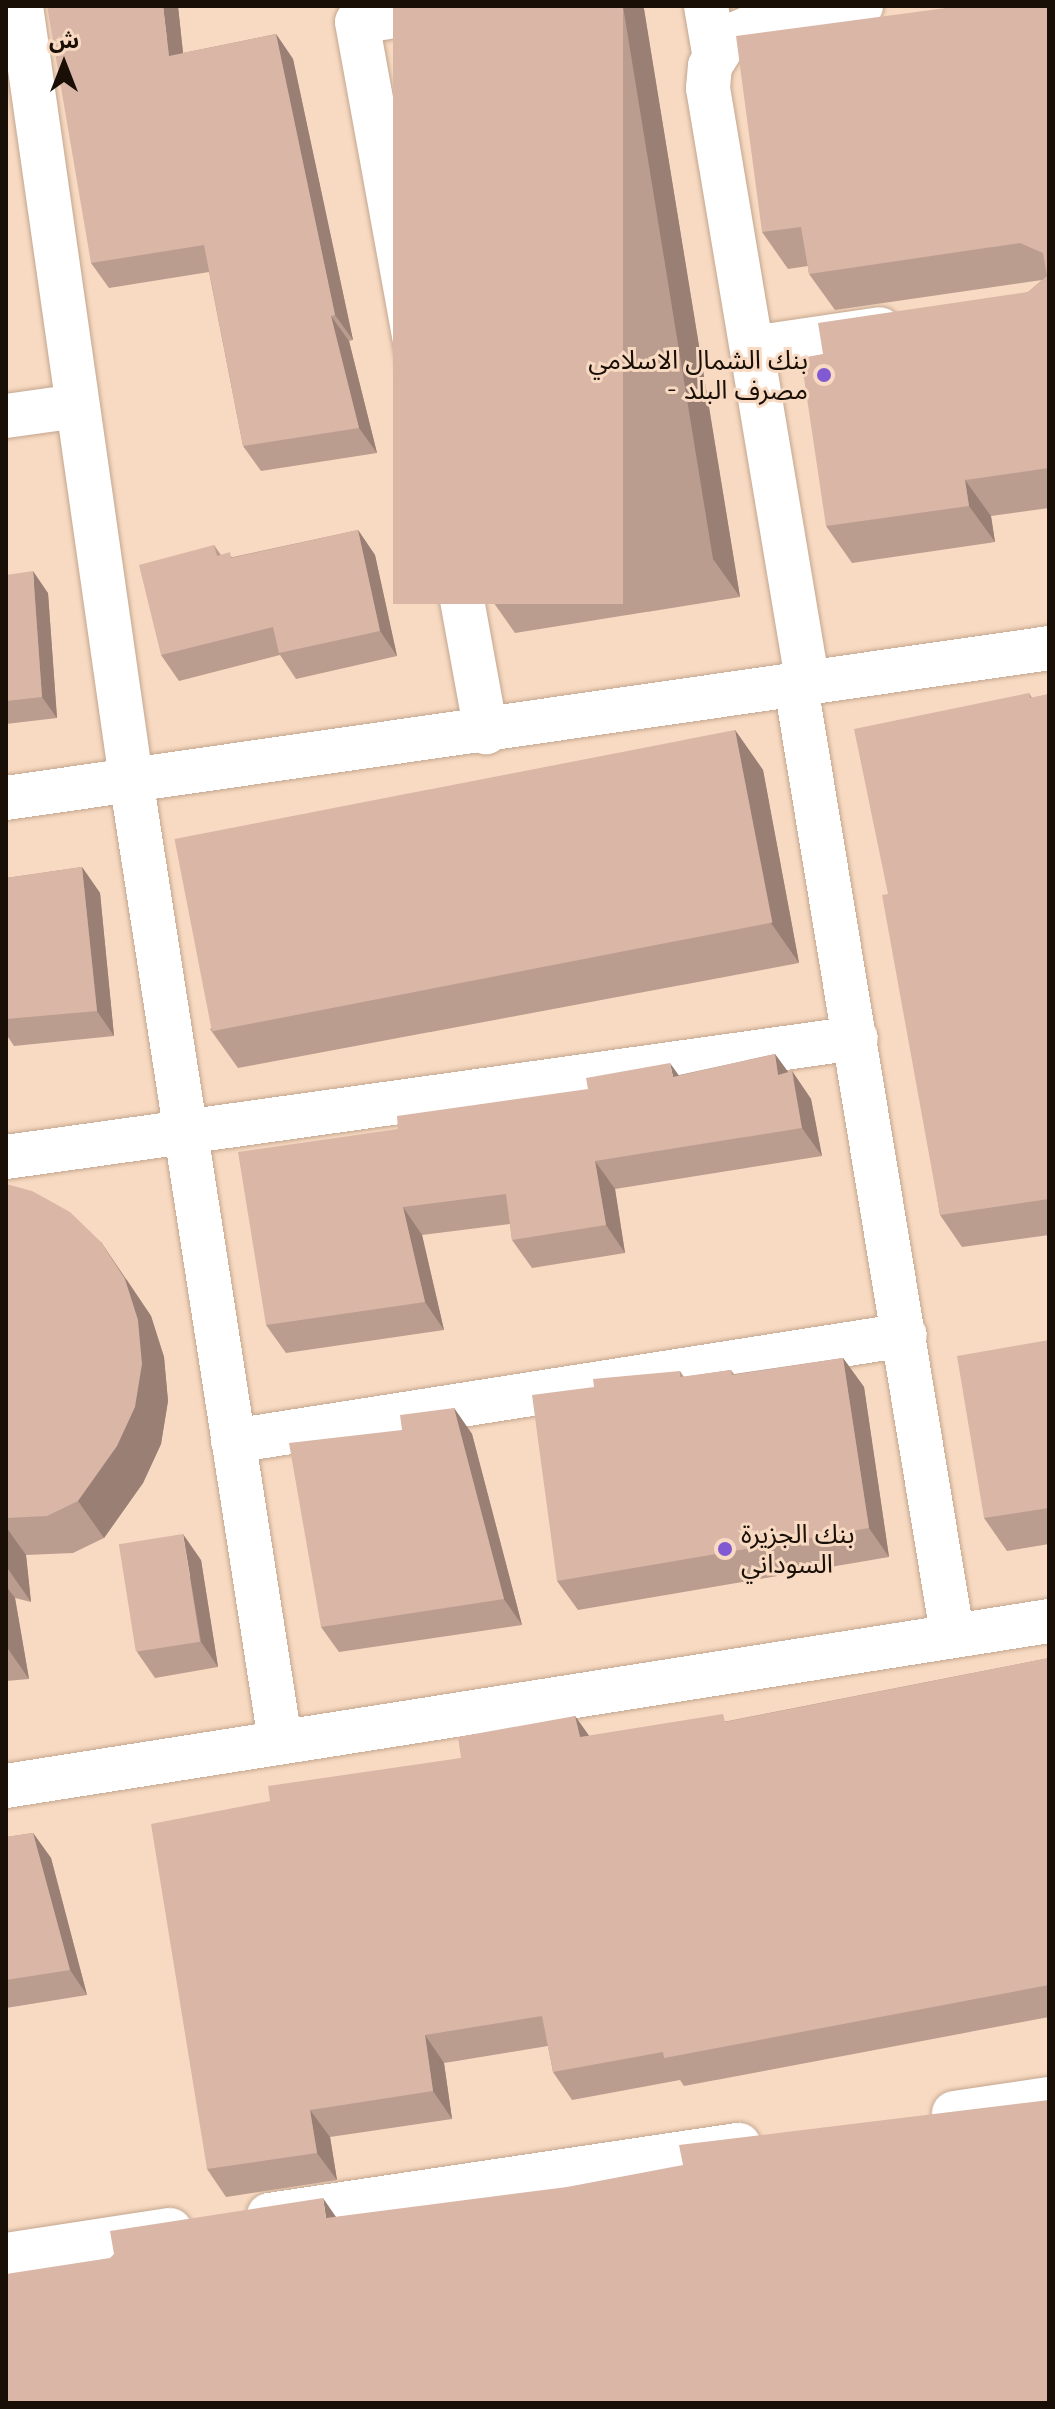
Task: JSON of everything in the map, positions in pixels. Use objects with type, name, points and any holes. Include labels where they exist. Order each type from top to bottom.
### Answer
[{"type":"street","points":[[21,6],[131,779],[280,1740]]},
{"type":"street","points":[[457,6],[357,22],[486,732]]},
{"type":"street","points":[[706,6],[714,53],[708,88],[752,348],[856,1038],[952,1633]]},
{"type":"street","points":[[714,53],[728,37],[751,27],[861,6]]},
{"type":"street","points":[[752,348],[924,323]]},
{"type":"street","points":[[6,416],[77,406]]},
{"type":"street","points":[[6,798],[486,732],[1049,648]]},
{"type":"street","points":[[6,1157],[185,1135],[856,1038]]},
{"type":"street","points":[[233,1441],[905,1335]]},
{"type":"street","points":[[6,1786],[952,1633],[1049,1621]]},
{"type":"street","points":[[907,2120],[1049,2099]]},
{"type":"street","points":[[6,2255],[780,2139]]},
{"type":"building","points":[[47,6],[163,6],[169,56],[276,34],[335,315],[331,316],[359,428],[243,446],[204,245],[91,263]]},
{"type":"building","points":[[393,6],[623,6],[623,604],[393,604]]},
{"type":"building","points":[[961,6],[1049,6],[1049,468],[965,480],[969,506],[826,526],[801,358],[823,354],[818,323],[1028,292],[1047,276],[1043,253],[1020,243],[809,274],[801,227],[762,232],[736,36]]},
{"type":"building","points":[[358,530],[380,631],[279,653],[273,627],[161,655],[139,565],[214,545],[217,556],[230,552],[231,558]]},
{"type":"building","points":[[33,571],[42,697],[6,701],[6,575]]},
{"type":"building","points":[[1029,693],[1030,698],[1049,694],[1049,1199],[940,1215],[882,895],[888,894],[854,729]]},
{"type":"building","points":[[735,730],[772,922],[212,1031],[174,839]]},
{"type":"building","points":[[82,867],[97,1011],[6,1019],[6,878]]},
{"type":"building","points":[[775,1054],[778,1075],[792,1071],[802,1128],[595,1161],[606,1225],[512,1240],[506,1194],[403,1207],[425,1302],[266,1325],[238,1152],[398,1129],[397,1116],[588,1089],[586,1078],[670,1063],[673,1077]]},
{"type":"building","points":[[6,1184],[32,1191],[70,1212],[101,1242],[125,1279],[138,1320],[142,1364],[135,1407],[117,1446],[78,1501],[47,1516],[6,1518]]},
{"type":"building","points":[[1049,1340],[1049,1508],[984,1518],[957,1356]]},
{"type":"building","points":[[843,1358],[869,1528],[557,1581],[532,1395],[594,1387],[593,1379],[680,1371],[680,1377],[731,1370],[732,1375]]},
{"type":"building","points":[[454,1408],[504,1599],[321,1627],[289,1443],[402,1430],[400,1415]]},
{"type":"building","points":[[183,1534],[200,1642],[136,1652],[119,1544]]},
{"type":"building","points":[[1049,1658],[1049,1985],[664,2058],[663,2052],[553,2072],[542,2016],[425,2035],[433,2091],[310,2110],[317,2153],[207,2169],[151,1824],[270,1801],[268,1786],[461,1758],[458,1737],[575,1716],[580,1737],[723,1714],[725,1722]]},
{"type":"building","points":[[33,1833],[70,1970],[6,1980],[6,1837]]},
{"type":"building","points":[[1049,2100],[1049,2403],[6,2403],[6,2274],[110,2258],[114,2254],[110,2231],[323,2198],[326,2218],[567,2187],[683,2165],[679,2145]]},
{"type":"place","name":"بنك الشمال الاسلامي - مصرف البلد","points":[[824,375]]},
{"type":"place","name":"بنك الجزيرة السوداني","points":[[725,1549]]}]
